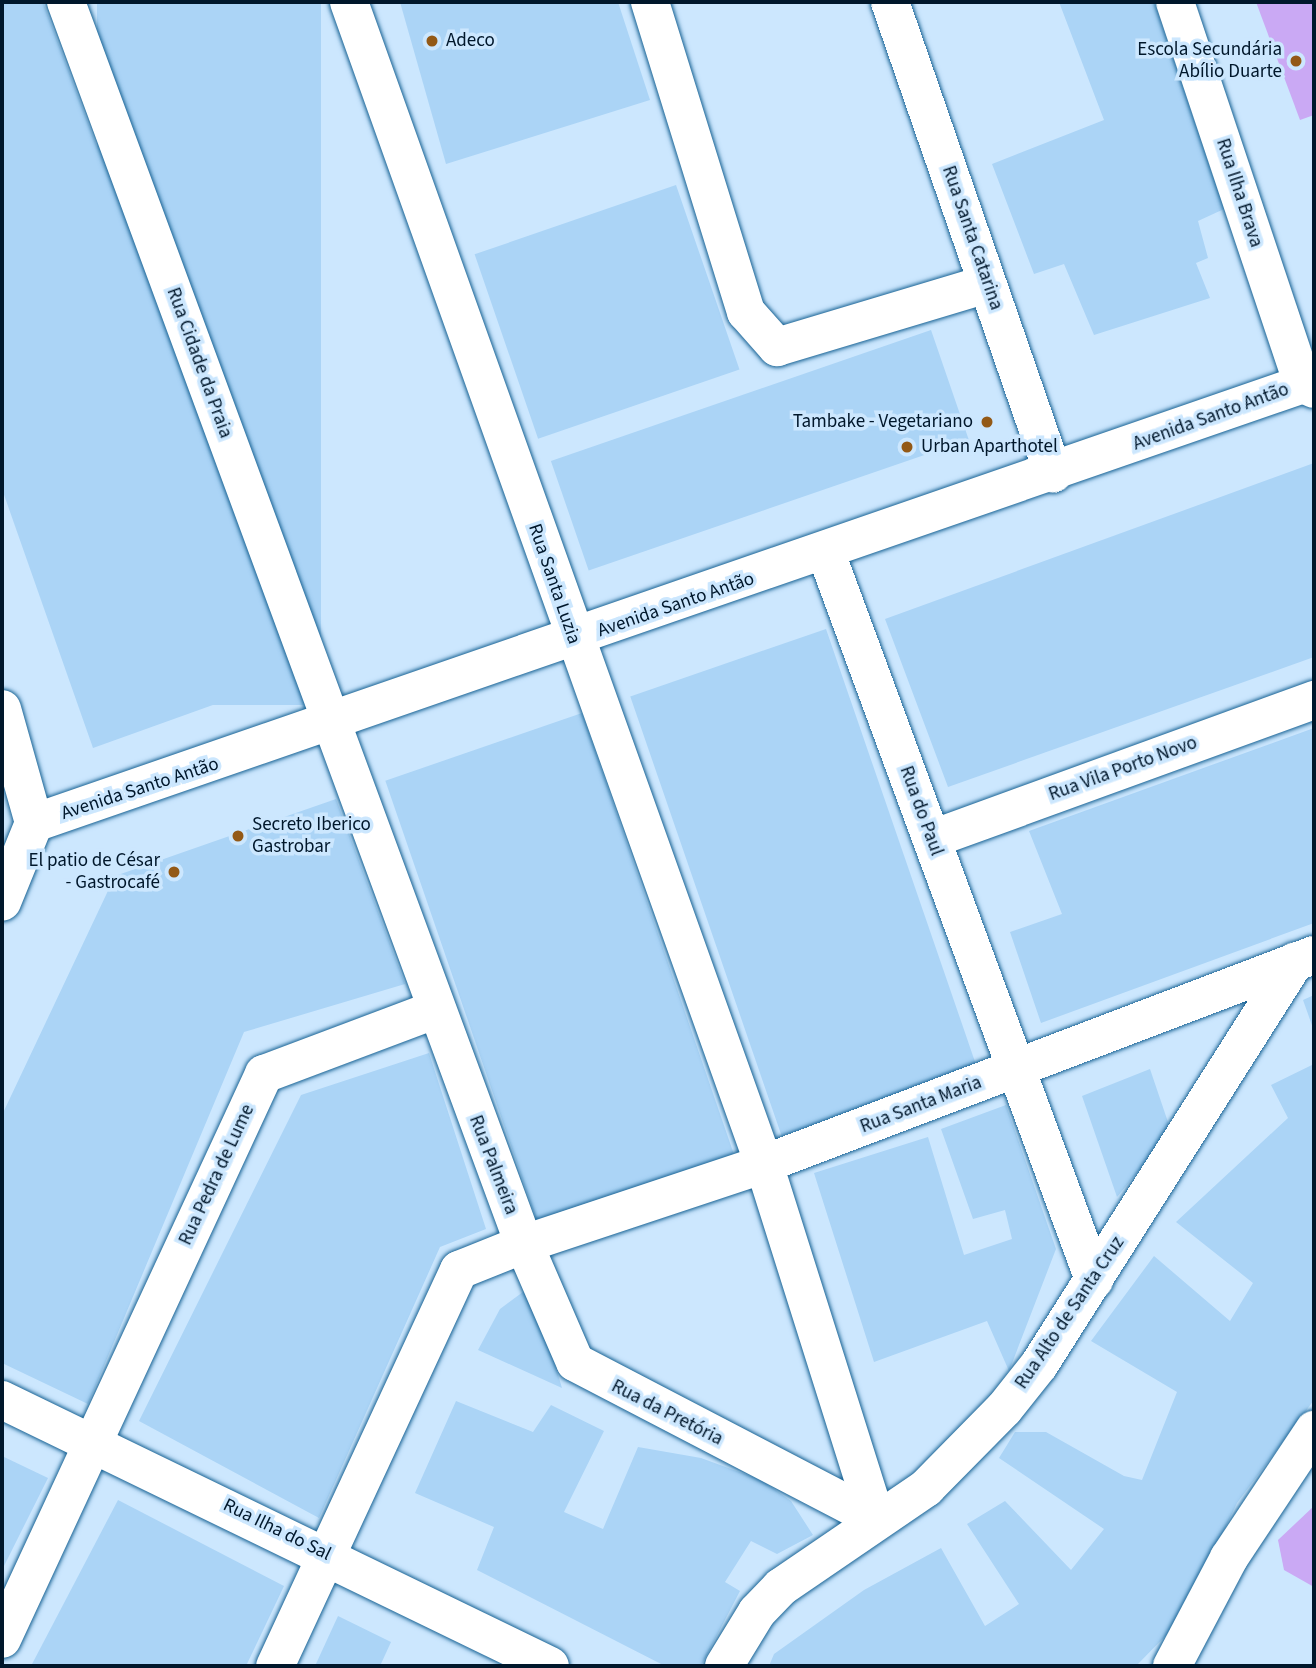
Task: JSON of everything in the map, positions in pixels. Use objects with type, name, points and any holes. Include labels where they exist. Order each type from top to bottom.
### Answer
[{"type":"street","name":"Rua Cidade da Praia","points":[[66,2],[331,725]]},
{"type":"street","name":"Rua Santa Luzia","points":[[349,2],[574,640],[764,1164],[876,1519]]},
{"type":"street","points":[[650,2],[746,312],[777,346],[988,284]]},
{"type":"street","name":"Rua Santa Catarina","points":[[890,2],[1053,474]]},
{"type":"street","name":"Rua Ilha Brava","points":[[1175,2],[1309,386]]},
{"type":"street","name":"Avenida Santo Antão","points":[[34,823],[331,725],[1309,386]]},
{"type":"street","name":"Rua do Paul","points":[[826,553],[1014,1070],[1094,1280]]},
{"type":"street","name":"Rua Vila Porto Novo","points":[[932,839],[1314,700]]},
{"type":"street","points":[[2,709],[34,823],[2,902]]},
{"type":"street","name":"Rua Palmeira","points":[[331,725],[434,1010],[524,1244]]},
{"type":"street","name":"Rua Santa Maria","points":[[524,1244],[764,1164],[1304,958]]},
{"type":"street","name":"Rua Alto de Santa Cruz","points":[[724,1666],[757,1612],[781,1587],[876,1519],[926,1488],[975,1444],[1039,1365],[1304,958]]},
{"type":"street","name":"Rua Pedra de Lume","points":[[2,1639],[264,1074],[434,1010]]},
{"type":"street","points":[[275,1666],[459,1270],[524,1244]]},
{"type":"street","name":"Rua da Pretória","points":[[524,1244],[575,1362],[876,1519]]},
{"type":"street","name":"Rua Ilha do Sal","points":[[2,1400],[95,1441],[550,1666]]},
{"type":"street","points":[[1172,1666],[1229,1558],[1314,1430]]},
{"type":"shaded area","name":"Escola Secundária Abílio Duarte","points":[[1256,2],[1314,2],[1314,115],[1300,120]]},
{"type":"shaded area","points":[[1314,1506],[1314,1587],[1284,1570],[1278,1540]]},
{"type":"building","points":[[2,2],[43,2],[294,676],[93,748],[2,489]]},
{"type":"building","points":[[97,2],[321,2],[321,705],[97,705]]},
{"type":"building","points":[[400,2],[618,2],[650,100],[446,164]]},
{"type":"building","points":[[1059,2],[1154,2],[1224,209],[1198,221],[1208,258],[1196,263],[1210,298],[1094,335],[1064,264],[1034,274],[992,164],[1104,120]]},
{"type":"building","points":[[676,185],[739,369],[538,439],[475,254]]},
{"type":"building","points":[[931,330],[969,440],[589,571],[551,461]]},
{"type":"building","points":[[1314,463],[1314,657],[948,787],[885,619]]},
{"type":"building","points":[[826,629],[977,1069],[782,1136],[630,696]]},
{"type":"building","points":[[582,713],[734,1156],[538,1223],[385,781]]},
{"type":"building","points":[[1314,728],[1314,923],[1041,1023],[1010,932],[1062,914],[1029,831]]},
{"type":"building","points":[[336,799],[405,984],[244,1032],[88,1404],[2,1363],[2,1115],[115,876]]},
{"type":"building","points":[[1314,995],[1314,1031],[1303,1000]]},
{"type":"building","points":[[429,1053],[486,1229],[440,1247],[319,1518],[139,1421],[301,1095]]},
{"type":"building","points":[[1314,1064],[1314,1400],[1237,1503],[1181,1620],[1136,1666],[769,1666],[774,1654],[864,1590],[941,1548],[985,1626],[1019,1604],[967,1524],[1005,1501],[1071,1570],[1104,1529],[999,1458],[1015,1432],[1046,1432],[1124,1476],[1142,1480],[1177,1392],[1091,1341],[1154,1256],[1230,1321],[1253,1283],[1176,1222],[1288,1118],[1271,1085]]},
{"type":"building","points":[[1150,1069],[1171,1131],[1117,1197],[1082,1096]]},
{"type":"building","points":[[1006,1105],[1056,1249],[1009,1371],[987,1321],[874,1362],[814,1173],[928,1137],[964,1255],[1012,1239],[1005,1210],[973,1219],[941,1129]]},
{"type":"building","points":[[531,1286],[562,1388],[478,1350],[500,1309]]},
{"type":"building","points":[[456,1401],[533,1432],[551,1405],[604,1431],[564,1512],[603,1529],[638,1447],[701,1458],[761,1480],[791,1501],[813,1535],[777,1554],[751,1541],[725,1582],[740,1591],[701,1666],[665,1666],[477,1570],[494,1527],[415,1493]]},
{"type":"building","points":[[2,1456],[48,1478],[2,1570]]},
{"type":"building","points":[[118,1500],[284,1586],[246,1666],[31,1666]]},
{"type":"building","points":[[338,1616],[391,1642],[380,1666],[315,1666]]},
{"type":"place","name":"Adeco","points":[[432,41]]},
{"type":"place","name":"Escola Secundária Abílio Duarte","points":[[1296,61]]},
{"type":"place","name":"Tambake - Vegetariano","points":[[987,422]]},
{"type":"place","name":"Urban Aparthotel","points":[[907,447]]},
{"type":"place","name":"Secreto Iberico Gastrobar","points":[[238,836]]},
{"type":"place","name":"El patio de César - Gastrocafé","points":[[174,872]]}]
